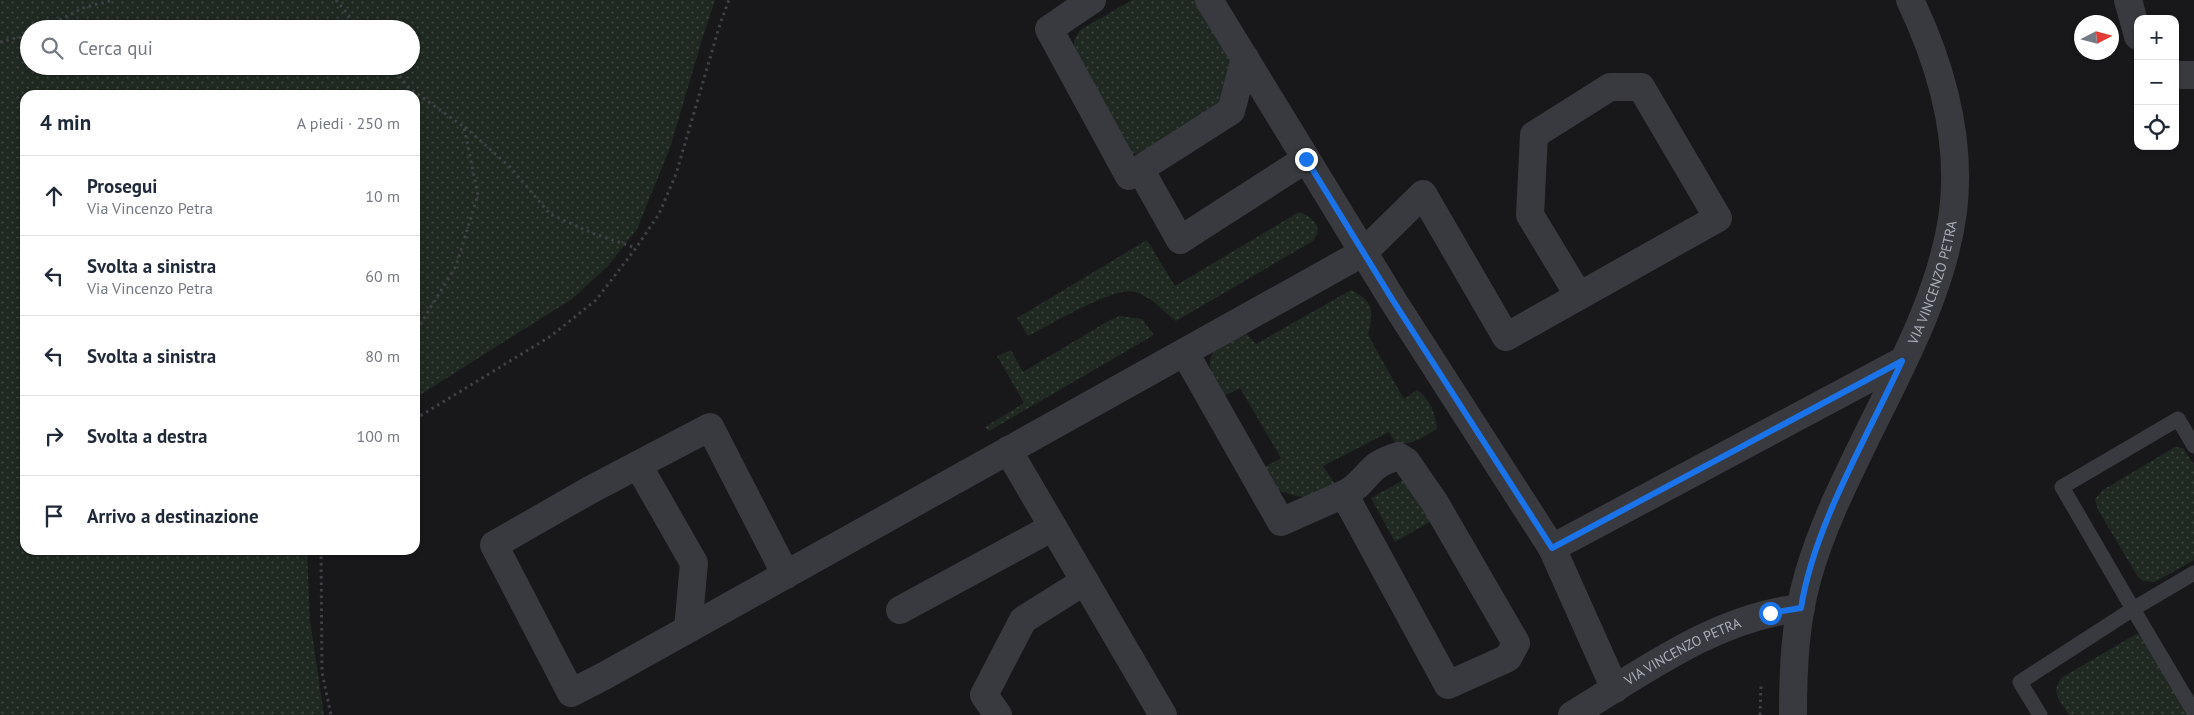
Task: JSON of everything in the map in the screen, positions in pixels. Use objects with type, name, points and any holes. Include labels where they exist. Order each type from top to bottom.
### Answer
[{"type":"street","points":[[1092,0],[1050,29],[1128,176],[1231,111],[1245,58]]},
{"type":"street","points":[[1209,0],[1364,252],[1552,548],[1615,689]]},
{"type":"street","name":"VIA VINCENZO PETRA","points":[[1793,715],[1795,656],[1807,577],[1827,522],[1923,316],[1939,273],[1953,212],[1955,176],[1952,131],[1939,72],[1926,32],[1910,0]]},
{"type":"street","points":[[2128,0],[2134,22]]},
{"type":"street","points":[[2179,75],[2194,75]]},
{"type":"street","points":[[786,574],[710,427],[590,490],[494,545],[571,693],[688,629],[1008,450],[1185,353],[1364,252],[1423,194],[1506,337],[1718,218],[1641,87],[1610,87],[1534,135],[1530,215],[1579,296]]},
{"type":"street","points":[[1140,169],[1180,240],[1306,159]]},
{"type":"street","points":[[1185,353],[1281,522],[1355,489],[1375,467],[1386,460],[1398,456],[1406,461],[1435,503],[1516,643],[1508,658],[1448,684],[1344,494]]},
{"type":"street","points":[[1552,548],[1902,361]]},
{"type":"street","points":[[1008,450],[1163,715]]},
{"type":"street","points":[[638,465],[694,563],[688,629]]},
{"type":"street","points":[[900,610],[1053,527]]},
{"type":"street","points":[[998,715],[984,695],[1022,620],[1085,581]]},
{"type":"street","name":"VIA VINCENZO PETRA","points":[[1572,715],[1675,653],[1734,625],[1770,613],[1801,608]]},
{"type":"lane","points":[[2194,446],[2178,419],[2062,487],[2194,712]]},
{"type":"lane","points":[[2040,715],[2020,682],[2133,609],[2194,573]]},
{"type":"path","points":[[60,20],[83,8],[113,0]]},
{"type":"path","points":[[336,0],[353,20]]},
{"type":"path","points":[[420,415],[551,336],[596,300],[636,248],[659,214],[676,174],[720,24],[729,0]]},
{"type":"path","points":[[0,42],[20,37]]},
{"type":"path","points":[[398,75],[412,90]]},
{"type":"path","points":[[420,96],[464,127],[510,167],[550,214],[592,233],[636,248]]},
{"type":"path","points":[[420,325],[456,266],[478,195],[464,127]]},
{"type":"path","points":[[321,555],[322,672],[331,715]]},
{"type":"shaded area","points":[[0,0],[715,0],[670,148],[637,229],[608,266],[572,299],[420,395],[420,90],[20,90],[20,555],[307,555],[310,620],[324,715],[0,715]]},
{"type":"shaded area","points":[[1132,0],[1203,0],[1231,62],[1218,104],[1143,155],[1129,153],[1074,49],[1074,41],[1080,30]]},
{"type":"shaded area","points":[[1299,212],[1310,217],[1317,225],[1318,233],[1313,241],[1176,321],[1148,298],[1135,292],[1126,291],[1098,300],[1028,336],[1017,318],[1147,240],[1175,286]]},
{"type":"shaded area","points":[[1351,290],[1359,294],[1368,303],[1371,320],[1368,335],[1404,399],[1417,390],[1421,393],[1431,406],[1437,429],[1418,440],[1402,444],[1396,444],[1389,432],[1323,466],[1335,484],[1307,498],[1292,495],[1280,491],[1270,483],[1265,467],[1281,458],[1240,388],[1224,396],[1220,392],[1210,369],[1211,357],[1219,346],[1243,330],[1256,344]]},
{"type":"shaded area","points":[[1120,316],[1142,319],[1154,335],[989,431],[985,427],[1024,403],[997,356],[1011,350],[1023,372],[1108,321]]},
{"type":"shaded area","points":[[2175,447],[2183,448],[2194,465],[2194,560],[2155,582],[2143,581],[2138,577],[2098,510],[2095,499],[2103,490]]},
{"type":"shaded area","points":[[1409,477],[1433,520],[1395,542],[1371,498]]},
{"type":"shaded area","points":[[2136,634],[2143,635],[2188,715],[2069,715],[2059,700],[2056,691],[2063,677]]},
{"type":"route","points":[[1306,159],[1392,299],[1552,548],[1902,361],[1827,522],[1807,577],[1801,608],[1770,613]]}]
